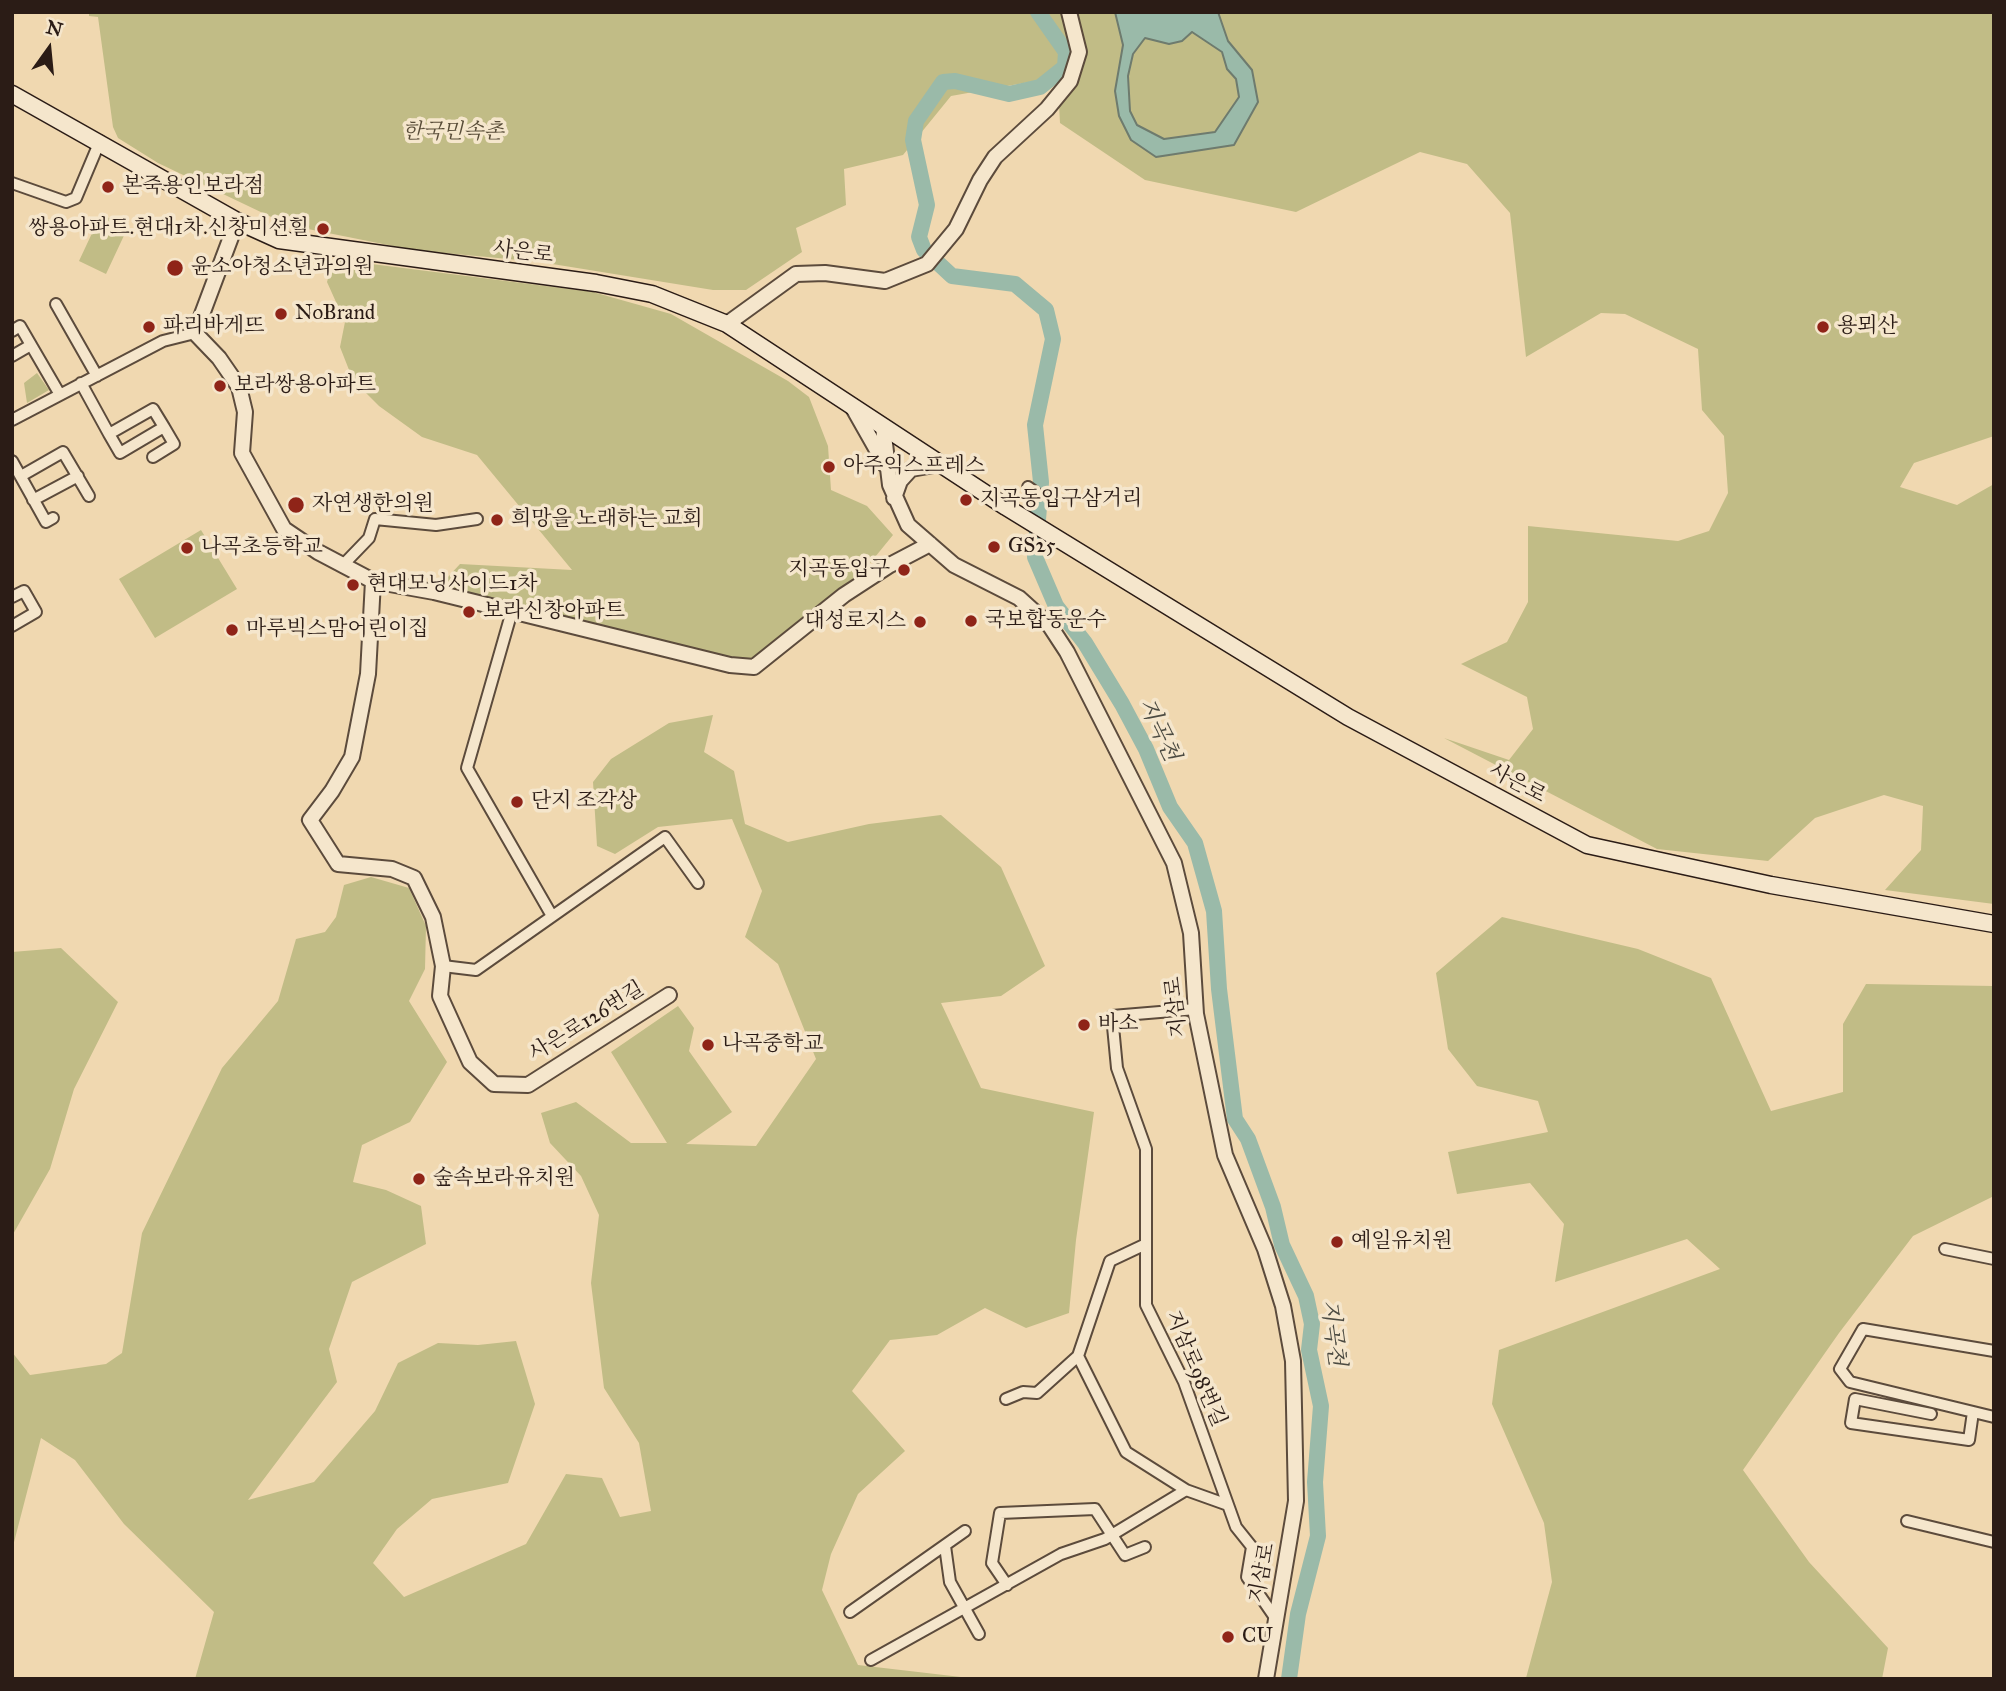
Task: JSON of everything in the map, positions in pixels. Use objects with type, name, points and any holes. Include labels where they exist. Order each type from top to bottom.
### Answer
[{"type":"main road","name":"사은로","points":[[12,94],[100,141],[237,221],[279,240],[596,283],[652,294],[727,324],[1006,507],[1348,717],[1587,845],[1771,885],[1994,924]]},
{"type":"street","points":[[727,324],[796,274],[825,273],[885,281],[927,264],[956,229],[980,180],[995,157],[1047,108],[1070,81],[1079,52],[1069,12]]},
{"type":"street","points":[[12,183],[66,202],[76,198],[100,141]]},
{"type":"street","points":[[195,333],[237,221]]},
{"type":"street","points":[[56,304],[97,376]]},
{"type":"street","points":[[12,331],[20,326],[59,393]]},
{"type":"street","points":[[12,420],[59,393],[163,341],[195,333]]},
{"type":"street","points":[[195,333],[219,358],[239,387],[245,412],[242,453],[284,529],[342,566],[373,581],[434,592],[730,665],[754,667],[845,596],[890,565],[930,544]]},
{"type":"street","points":[[12,356],[32,345]]},
{"type":"street","points":[[82,383],[120,453],[164,427]]},
{"type":"street","points":[[852,406],[887,467]]},
{"type":"street","points":[[109,434],[153,408],[174,444],[153,457]]},
{"type":"street","name":"지삼로","points":[[883,426],[887,467],[894,498],[908,525],[954,565],[1019,598],[1050,626],[1067,652],[1174,863],[1191,933],[1196,1009],[1225,1155],[1265,1249],[1283,1306],[1293,1361],[1296,1501],[1266,1679]]},
{"type":"street","points":[[21,477],[63,452],[89,496]]},
{"type":"street","points":[[12,461],[46,522],[53,518]]},
{"type":"street","points":[[894,498],[900,481],[912,468],[940,464]]},
{"type":"street","points":[[33,500],[78,476]]},
{"type":"street","points":[[342,566],[369,538],[375,519],[436,525],[477,519]]},
{"type":"street","name":"사은로126번길","points":[[373,581],[368,674],[352,757],[332,791],[310,820],[338,864],[392,869],[414,878],[433,917],[443,966],[440,996],[470,1062],[494,1084],[528,1085],[669,995]]},
{"type":"street","points":[[12,597],[23,590],[36,612],[12,626]]},
{"type":"street","points":[[512,611],[467,768],[552,916]]},
{"type":"street","points":[[443,966],[476,970],[665,837],[698,883]]},
{"type":"street","name":"지삼로98번길","points":[[1196,1009],[1112,1016],[1117,1068],[1146,1149],[1146,1305],[1184,1382],[1236,1527],[1252,1547],[1247,1577],[1276,1619]]},
{"type":"street","points":[[1006,1399],[1023,1392],[1037,1393],[1078,1356],[1110,1261],[1146,1244]]},
{"type":"street","points":[[1945,1249],[1994,1259]]},
{"type":"street","points":[[1994,1351],[1863,1329],[1840,1369],[1850,1382],[1994,1417]]},
{"type":"street","points":[[1078,1356],[1126,1452],[1186,1490],[1228,1505]]},
{"type":"street","points":[[1931,1414],[1855,1399],[1851,1423],[1969,1440],[1973,1412]]},
{"type":"street","points":[[871,1660],[1061,1554],[1111,1535],[1186,1490]]},
{"type":"street","points":[[1006,1585],[992,1563],[1000,1513],[1096,1509],[1125,1555],[1145,1547]]},
{"type":"street","points":[[1907,1521],[1994,1542]]},
{"type":"street","points":[[850,1612],[965,1531]]},
{"type":"street","points":[[945,1546],[950,1582],[962,1609],[979,1634]]},
{"type":"green space","name":"한국민속촌","points":[[89,12],[1994,12],[1994,436],[1914,463],[1900,487],[1957,505],[1994,484],[1994,904],[1885,890],[1921,850],[1923,806],[1884,795],[1815,818],[1768,861],[1657,849],[1444,738],[1509,760],[1533,729],[1527,697],[1461,664],[1507,642],[1528,602],[1528,526],[1678,541],[1709,531],[1728,493],[1724,436],[1702,410],[1698,349],[1625,314],[1601,313],[1526,357],[1510,213],[1467,164],[1420,152],[1296,212],[1145,180],[1060,123],[1058,87],[1087,52],[1071,52],[1062,36],[1051,30],[1066,52],[1052,78],[951,96],[903,155],[844,169],[846,205],[796,228],[802,252],[746,290],[713,290],[540,262],[413,250],[288,225],[158,163],[118,138],[113,127],[98,17],[89,16]]},
{"type":"green space","points":[[101,214],[128,227],[106,274],[79,261]]},
{"type":"green space","points":[[340,260],[593,292],[671,314],[788,381],[809,397],[828,446],[831,490],[867,506],[893,535],[844,595],[754,667],[434,592],[460,564],[572,570],[477,455],[422,437],[379,406],[353,380],[340,347],[345,322],[327,282],[332,264]]},
{"type":"green space","points":[[37,373],[49,390],[27,403],[24,383]]},
{"type":"green space","points":[[201,530],[237,589],[155,638],[119,579]]},
{"type":"green space","points":[[713,715],[704,752],[734,771],[745,824],[788,842],[869,824],[941,815],[1001,867],[1045,966],[1001,996],[941,1003],[981,1088],[1094,1112],[1069,1313],[1026,1328],[985,1308],[937,1335],[890,1340],[852,1391],[905,1451],[858,1494],[831,1554],[822,1590],[858,1665],[978,1679],[195,1679],[214,1612],[124,1524],[75,1460],[41,1438],[12,1550],[12,1352],[30,1375],[106,1364],[122,1353],[142,1233],[222,1068],[278,1001],[296,939],[325,932],[336,917],[344,885],[371,877],[409,888],[426,926],[425,969],[409,1001],[447,1062],[410,1122],[362,1145],[353,1182],[386,1190],[421,1206],[426,1244],[352,1282],[329,1349],[337,1382],[248,1500],[314,1482],[375,1411],[398,1363],[438,1343],[478,1345],[516,1341],[535,1404],[508,1483],[432,1499],[397,1529],[373,1563],[404,1597],[526,1544],[566,1474],[602,1478],[620,1517],[651,1511],[639,1443],[604,1388],[591,1283],[599,1215],[581,1176],[550,1143],[541,1113],[576,1102],[631,1143],[667,1143],[611,1052],[678,1006],[694,1028],[689,1051],[732,1112],[686,1144],[756,1146],[816,1059],[778,964],[745,937],[762,891],[732,819],[658,827],[615,854],[597,846],[593,782],[611,759],[669,723]]},
{"type":"green space","points":[[1502,917],[1638,949],[1711,978],[1771,1111],[1843,1092],[1843,1024],[1866,984],[1994,986],[1994,1196],[1913,1236],[1839,1333],[1743,1470],[1809,1562],[1888,1648],[1882,1679],[1526,1678],[1552,1582],[1544,1523],[1492,1404],[1499,1350],[1720,1269],[1687,1239],[1555,1282],[1564,1224],[1530,1183],[1457,1194],[1448,1152],[1548,1132],[1538,1101],[1477,1086],[1448,1049],[1436,973]]},
{"type":"green space","points":[[61,948],[118,1002],[74,1089],[50,1169],[12,1236],[12,952]]},
{"type":"shaded area","points":[[1115,12],[1218,12],[1228,41],[1252,70],[1258,102],[1234,145],[1156,157],[1131,140],[1119,116],[1115,91],[1123,45]],"holes":[[[1192,32],[1222,52],[1227,69],[1236,79],[1239,97],[1215,132],[1164,139],[1137,125],[1130,111],[1128,76],[1133,54],[1145,38],[1169,44],[1182,41]]]},
{"type":"waterway","name":"지곡천","points":[[1038,12],[1066,52],[1065,67],[1040,87],[1009,94],[955,81],[943,82],[916,121],[913,140],[927,205],[919,237],[924,250],[952,276],[1015,284],[1046,310],[1053,339],[1035,425],[1041,482],[1035,557],[1056,606],[1085,643],[1122,704],[1146,749],[1170,807],[1195,843],[1214,911],[1219,989],[1235,1119],[1248,1139],[1273,1207],[1282,1245],[1306,1296],[1312,1324],[1309,1350],[1321,1406],[1315,1482],[1318,1536],[1298,1614],[1289,1679]]},
{"type":"place","name":"본죽용인보라점","points":[[108,187]]},
{"type":"place","name":"쌍용아파트.현대1차.신창미션힐","points":[[323,229]]},
{"type":"place","name":"윤소아청소년과의원","points":[[175,268]]},
{"type":"place","name":"NoBrand","points":[[281,314]]},
{"type":"place","name":"파리바게뜨","points":[[149,327]]},
{"type":"place","name":"용뫼산","points":[[1823,327]]},
{"type":"place","name":"보라쌍용아파트","points":[[220,386]]},
{"type":"place","name":"아주익스프레스","points":[[829,467]]},
{"type":"place","name":"지곡동입구삼거리","points":[[966,500]]},
{"type":"place","name":"자연생한의원","points":[[296,505]]},
{"type":"place","name":"희망을 노래하는 교회","points":[[497,520]]},
{"type":"place","name":"GS25","points":[[994,547]]},
{"type":"place","name":"나곡초등학교","points":[[187,548]]},
{"type":"place","name":"지곡동입구","points":[[904,570]]},
{"type":"place","name":"현대모닝사이드1차","points":[[353,585]]},
{"type":"place","name":"보라신창아파트","points":[[469,612]]},
{"type":"place","name":"국보합동운수","points":[[971,621]]},
{"type":"place","name":"대성로지스","points":[[920,622]]},
{"type":"place","name":"마루빅스맘어린이집","points":[[232,630]]},
{"type":"place","name":"단지 조각상","points":[[517,802]]},
{"type":"place","name":"바소","points":[[1084,1025]]},
{"type":"place","name":"나곡중학교","points":[[708,1045]]},
{"type":"place","name":"숲속보라유치원","points":[[419,1179]]},
{"type":"place","name":"예일유치원","points":[[1337,1242]]},
{"type":"place","name":"CU","points":[[1228,1637]]}]
